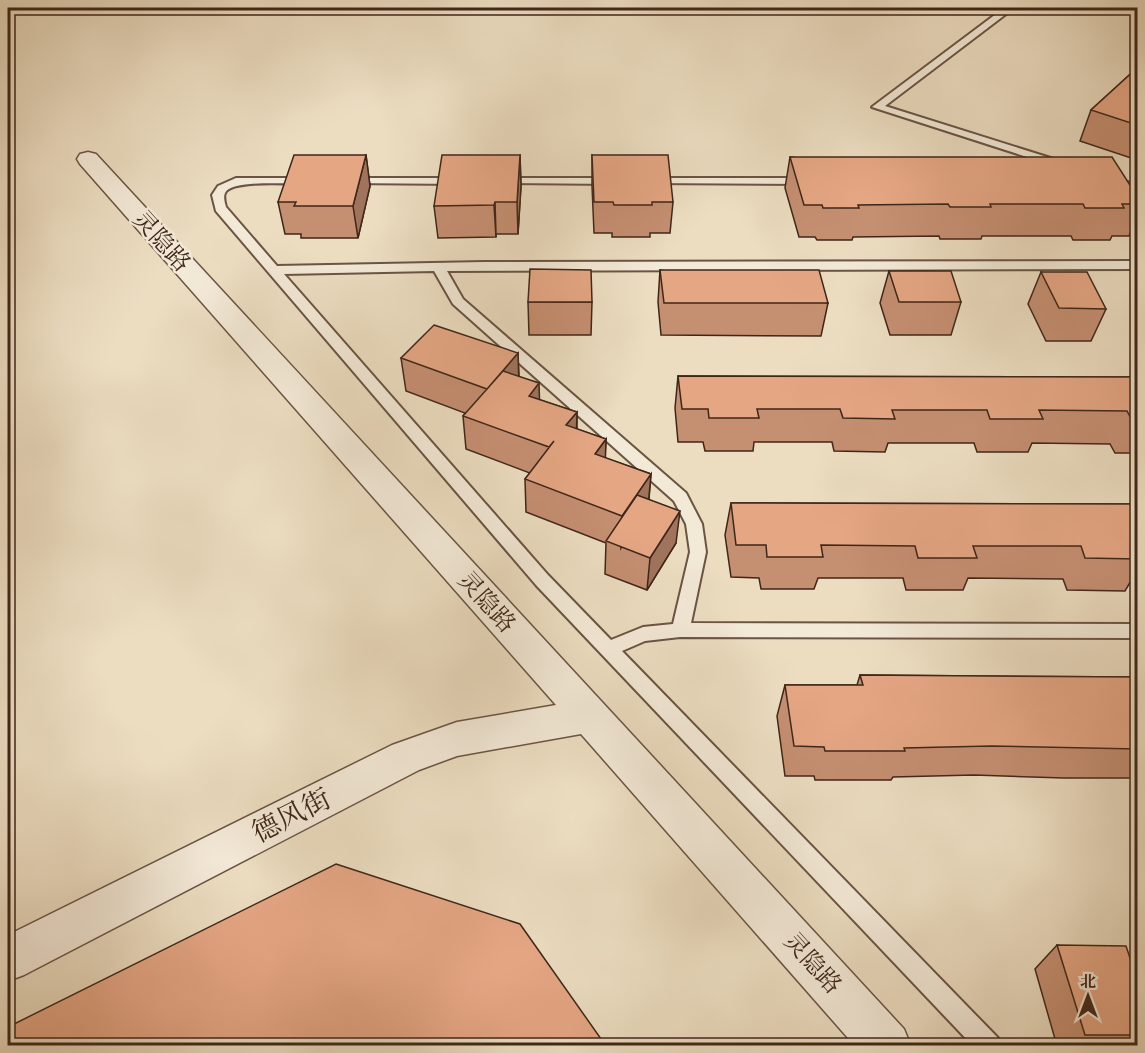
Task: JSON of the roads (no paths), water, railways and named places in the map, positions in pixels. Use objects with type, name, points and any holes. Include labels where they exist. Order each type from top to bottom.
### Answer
[{"type":"street","name":"灵隐路","points":[[88,159],[887,1046]]},
{"type":"street","name":"德风街","points":[[8,959],[406,757],[457,739],[590,716]]},
{"type":"lane","points":[[1009,8],[877,108],[1067,167],[1047,181]]},
{"type":"lane","points":[[1105,178],[1137,189]]},
{"type":"lane","points":[[820,181],[236,181],[222,188],[218,195],[220,208],[542,580],[610,648],[990,1046]]},
{"type":"lane","points":[[274,270],[438,267],[1137,265]]},
{"type":"lane","points":[[438,267],[458,301],[680,496],[694,524],[698,552],[680,630]]},
{"type":"lane","points":[[610,648],[643,634],[680,630],[1137,631]]}]
